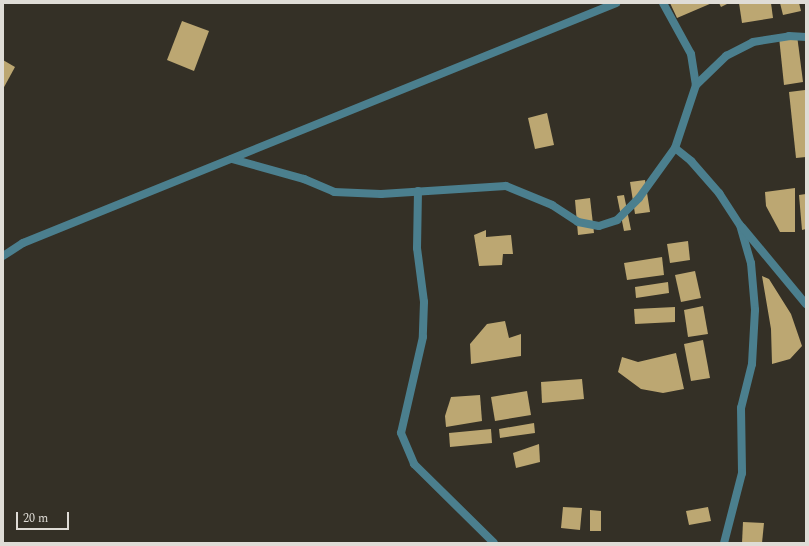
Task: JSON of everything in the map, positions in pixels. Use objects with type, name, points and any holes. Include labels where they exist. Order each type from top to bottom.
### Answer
[{"type":"street","points":[[3,256],[23,243],[616,3]]},
{"type":"street","points":[[663,3],[691,54],[696,85]]},
{"type":"street","points":[[232,158],[304,179],[334,192],[381,194],[506,186],[552,205],[578,222],[599,226],[617,220],[639,198],[675,148],[696,85],[726,56],[753,42],[789,36],[806,37]]},
{"type":"street","points":[[675,148],[691,161],[719,193],[740,225],[806,304]]},
{"type":"street","points":[[418,191],[417,248],[424,302],[423,337],[401,433],[414,464],[494,543]]},
{"type":"street","points":[[724,543],[742,473],[741,408],[752,364],[755,310],[751,263],[740,225]]},
{"type":"building","points":[[670,3],[712,3],[677,18]]},
{"type":"building","points":[[719,3],[729,3],[721,7]]},
{"type":"building","points":[[739,3],[771,3],[773,18],[742,23]]},
{"type":"building","points":[[780,3],[799,3],[801,11],[783,15]]},
{"type":"building","points":[[182,21],[209,31],[194,71],[167,60]]},
{"type":"building","points":[[797,35],[803,82],[784,85],[779,37]]},
{"type":"building","points":[[3,60],[15,67],[3,89]]},
{"type":"building","points":[[805,90],[806,157],[796,158],[789,92]]},
{"type":"building","points":[[547,113],[554,145],[535,149],[528,118]]},
{"type":"building","points":[[645,180],[650,212],[635,214],[630,182]]},
{"type":"building","points":[[795,188],[795,232],[780,232],[766,206],[765,192]]},
{"type":"building","points":[[806,194],[806,229],[802,230],[799,195]]},
{"type":"building","points":[[624,195],[631,230],[624,231],[617,196]]},
{"type":"building","points":[[590,198],[594,233],[578,235],[575,200]]},
{"type":"building","points":[[486,230],[486,237],[511,235],[513,254],[503,254],[502,265],[479,266],[474,235]]},
{"type":"building","points":[[688,241],[690,260],[670,263],[667,244]]},
{"type":"building","points":[[662,257],[664,275],[627,280],[624,263]]},
{"type":"building","points":[[695,271],[701,298],[681,302],[675,275]]},
{"type":"building","points":[[762,276],[769,279],[791,314],[802,346],[790,359],[772,364],[771,329]]},
{"type":"building","points":[[668,282],[669,293],[636,298],[635,287]]},
{"type":"building","points":[[703,306],[708,334],[688,337],[684,310]]},
{"type":"building","points":[[675,307],[675,322],[635,324],[634,309]]},
{"type":"building","points":[[505,321],[509,338],[521,334],[521,356],[471,364],[470,344],[487,324]]},
{"type":"building","points":[[703,340],[710,378],[691,381],[684,344]]},
{"type":"building","points":[[676,353],[684,389],[663,393],[641,389],[618,372],[622,357],[638,362]]},
{"type":"building","points":[[582,379],[584,399],[542,403],[541,382]]},
{"type":"building","points":[[527,391],[531,415],[495,421],[491,397]]},
{"type":"building","points":[[480,395],[482,421],[446,427],[445,416],[451,397]]},
{"type":"building","points":[[534,423],[535,433],[500,438],[499,429]]},
{"type":"building","points":[[491,429],[492,443],[450,447],[449,433]]},
{"type":"building","points":[[539,444],[540,462],[516,468],[513,453]]},
{"type":"building","points":[[563,507],[582,508],[580,530],[561,528]]},
{"type":"building","points":[[708,507],[711,521],[689,525],[686,511]]},
{"type":"building","points":[[590,510],[601,511],[601,531],[590,531]]},
{"type":"building","points":[[743,522],[764,523],[762,543],[742,543]]}]
